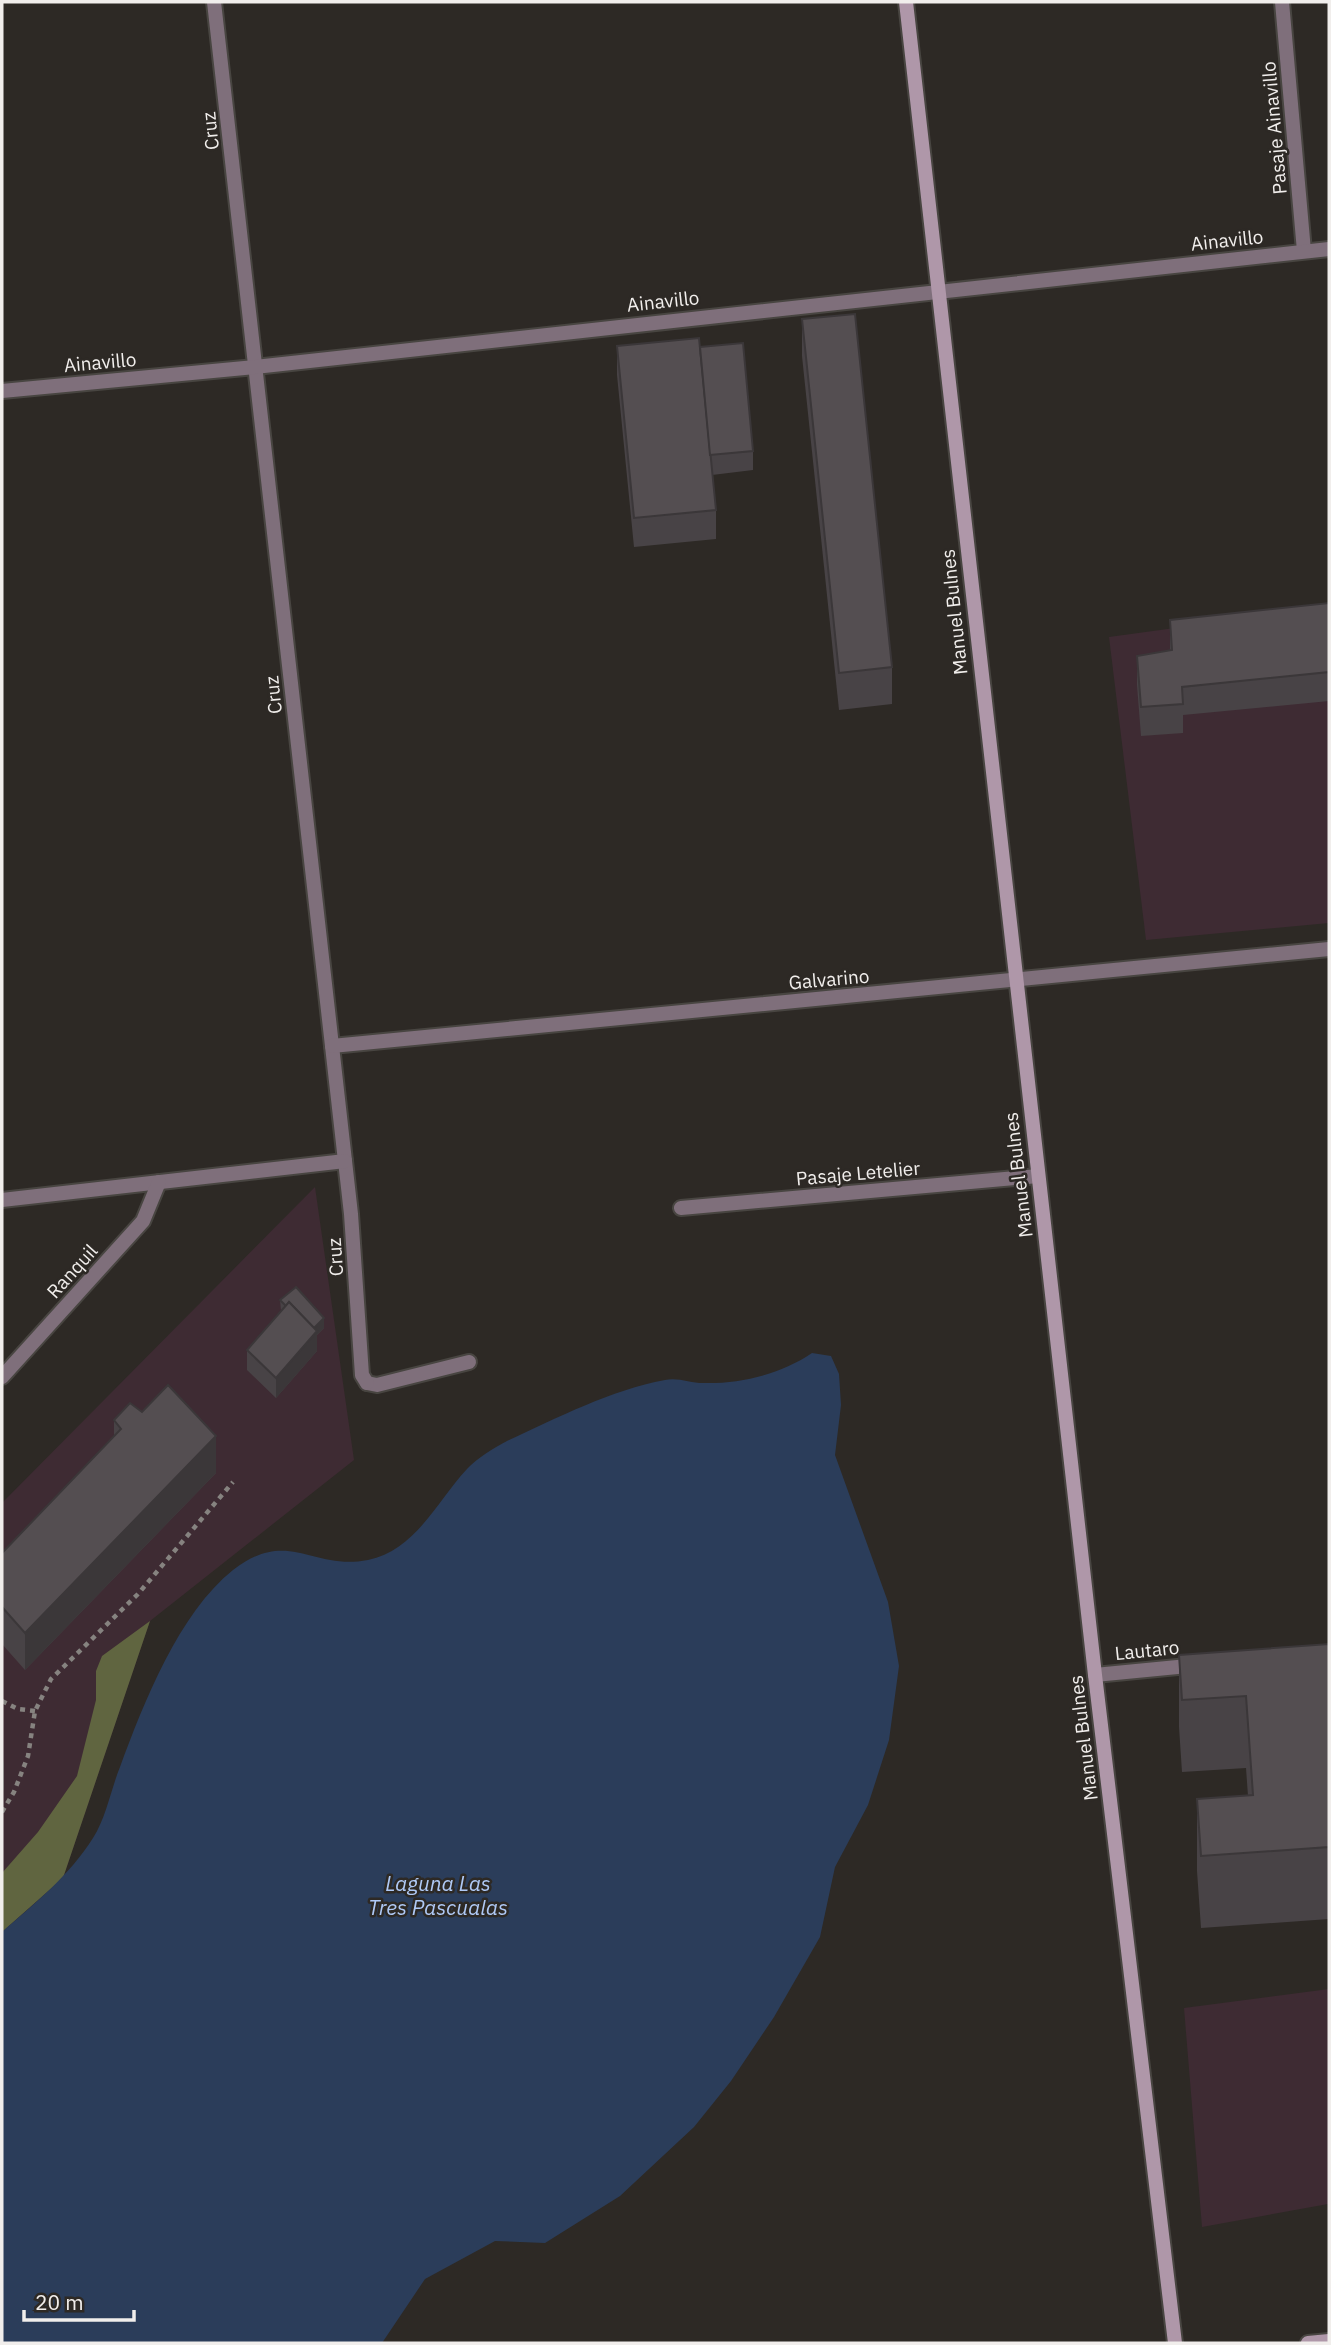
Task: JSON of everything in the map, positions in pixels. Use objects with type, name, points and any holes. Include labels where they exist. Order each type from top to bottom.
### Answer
[{"type":"main road","name":"Manuel Bulnes","points":[[906,2],[1015,981],[1175,2343]]},
{"type":"main road","points":[[1308,2343],[1329,2341]]},
{"type":"street","name":"Cruz","points":[[214,2],[345,1161],[362,1375],[367,1382],[377,1385],[469,1362]]},
{"type":"street","name":"Pasaje Ainavillo","points":[[1282,2],[1304,251]]},
{"type":"street","name":"Ainavillo","points":[[2,391],[256,367],[1329,249]]},
{"type":"street","name":"Galvarino","points":[[332,1046],[1015,981],[1329,948]]},
{"type":"street","points":[[2,1200],[345,1161]]},
{"type":"street","name":"Pasaje Letelier","points":[[681,1208],[1038,1176]]},
{"type":"street","name":"Ranquil","points":[[2,1377],[144,1221],[159,1182]]},
{"type":"street","name":"Lautaro","points":[[1095,1675],[1219,1662]]},
{"type":"path","points":[[2,1812],[14,1792],[28,1756],[35,1711],[51,1679],[138,1594],[233,1482]]},
{"type":"path","points":[[2,1701],[18,1709],[35,1711]]},
{"type":"shaded area","points":[[1329,607],[1329,923],[1146,940],[1109,637]]},
{"type":"shaded area","points":[[315,1187],[354,1460],[150,1621],[63,1878],[2,1932],[2,1503]]},
{"type":"shaded area","points":[[1329,1989],[1329,2207],[1328,2204],[1202,2227],[1184,2008]]},
{"type":"green space","points":[[150,1621],[63,1878],[2,1932],[2,1873],[38,1832],[77,1776],[96,1700],[96,1671],[102,1656]]},
{"type":"water","name":"Laguna Las Tres Pascualas","points":[[812,1353],[831,1356],[839,1374],[841,1405],[835,1455],[888,1602],[899,1666],[889,1740],[868,1805],[835,1867],[820,1937],[774,2017],[731,2081],[694,2127],[620,2196],[545,2243],[495,2241],[425,2279],[382,2343],[2,2343],[2,1932],[62,1877],[93,1838],[165,1660],[196,1610],[214,1588],[233,1570],[270,1552],[285,1551],[348,1562],[385,1555],[413,1535],[467,1469],[481,1457],[507,1441],[604,1398],[670,1379],[703,1383],[732,1382],[760,1376],[787,1367]]},
{"type":"building","points":[[855,314],[892,667],[839,673],[802,319]]},
{"type":"building","points":[[699,338],[716,510],[634,518],[617,346]]},
{"type":"building","points":[[743,343],[753,451],[710,455],[700,347]]},
{"type":"building","points":[[1329,603],[1329,672],[1182,687],[1183,704],[1141,707],[1137,656],[1172,650],[1170,620]]},
{"type":"building","points":[[296,1287],[324,1318],[314,1328],[289,1302],[286,1306],[280,1300]]},
{"type":"building","points":[[289,1302],[317,1331],[276,1378],[247,1350]]},
{"type":"building","points":[[168,1385],[216,1436],[25,1633],[2,1607],[2,1553],[121,1429],[114,1420],[130,1403],[142,1412]]},
{"type":"building","points":[[1329,1644],[1329,1847],[1201,1856],[1197,1799],[1253,1795],[1246,1696],[1182,1700],[1179,1655]]}]
